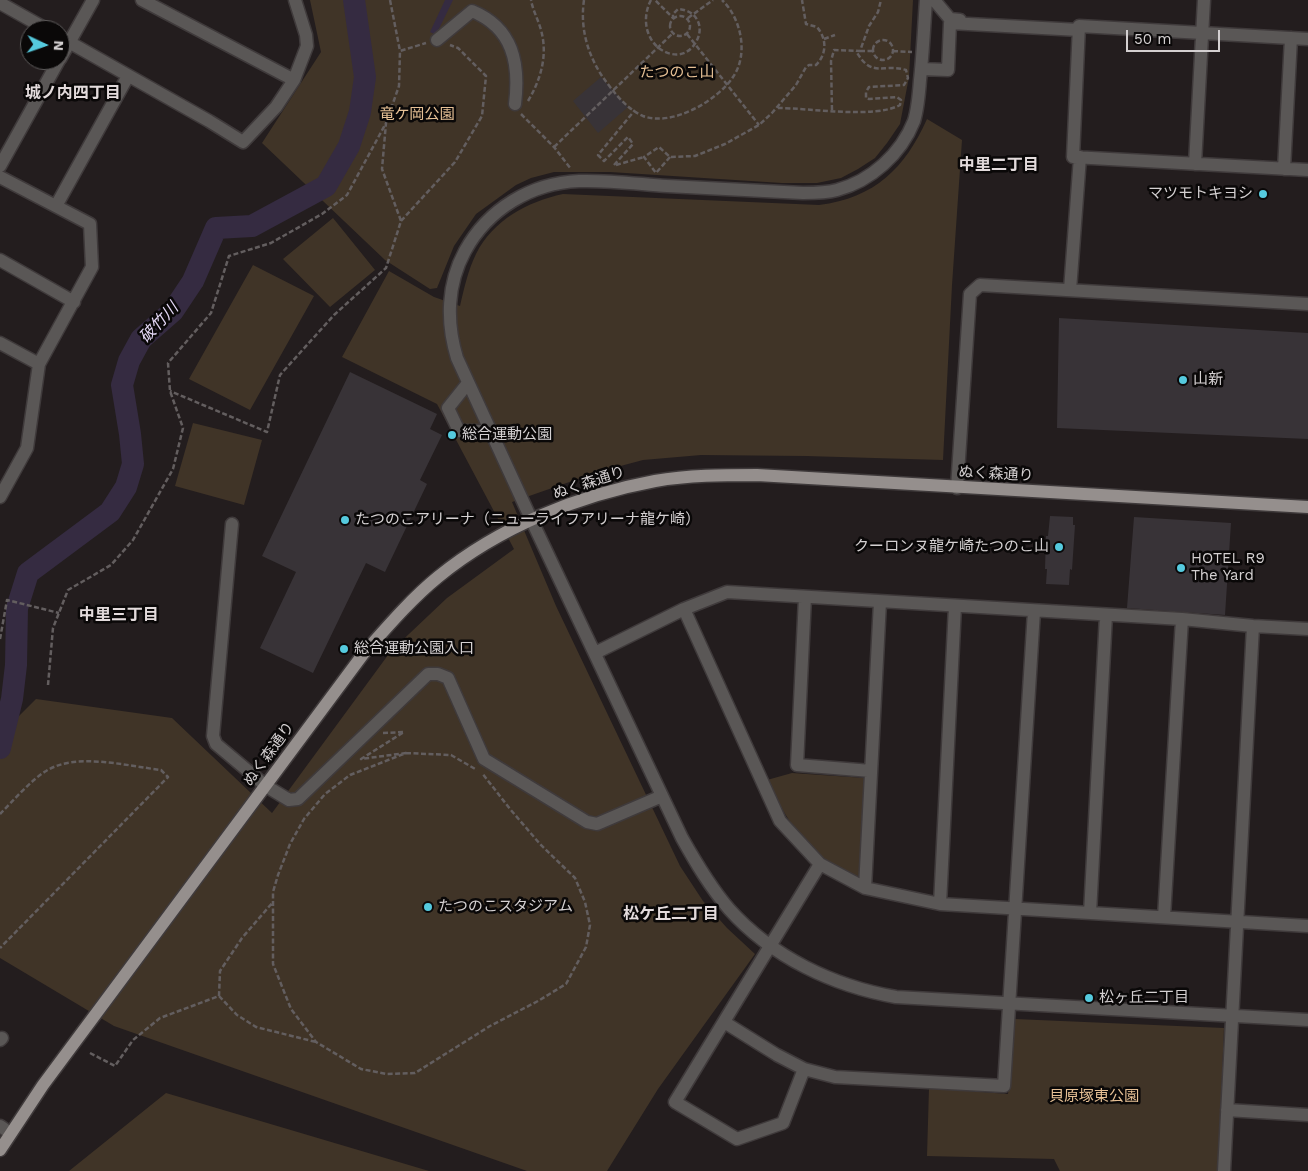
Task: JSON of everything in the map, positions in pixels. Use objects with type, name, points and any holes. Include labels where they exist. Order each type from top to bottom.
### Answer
[{"type":"main road","name":"ぬく森通り","points":[[0,1150],[5,1129],[266,786],[364,653],[400,613],[453,565],[498,537],[532,520],[572,504],[624,488],[656,481],[690,477],[757,475],[1308,507]]},
{"type":"street","points":[[70,32],[93,0]]},
{"type":"street","points":[[142,0],[294,80]]},
{"type":"street","points":[[70,42],[243,142],[276,107],[294,80],[307,46],[306,35],[295,0]]},
{"type":"street","points":[[926,0],[918,101],[914,120],[899,149],[880,168],[860,181],[839,190],[824,193],[580,181],[544,187],[525,194],[506,205],[493,216],[470,242],[461,258],[454,276],[450,297],[449,320],[454,349],[468,383],[682,838],[711,886],[728,908],[770,946],[802,965],[852,987],[872,993],[919,999],[1308,1020]]},
{"type":"street","points":[[934,0],[950,19],[1079,28]]},
{"type":"street","points":[[1195,164],[1200,0]]},
{"type":"street","points":[[1200,33],[1204,0]]},
{"type":"street","points":[[0,3],[30,20]]},
{"type":"street","points":[[437,40],[472,11],[486,17],[501,30],[511,46],[517,75],[520,107]]},
{"type":"street","points":[[921,69],[948,70],[950,23],[1308,39]]},
{"type":"street","points":[[1067,290],[1076,157],[1079,28]]},
{"type":"street","points":[[1284,169],[1292,38]]},
{"type":"street","points":[[0,166],[54,70]]},
{"type":"street","points":[[56,206],[128,76]]},
{"type":"street","points":[[1076,157],[1308,170]]},
{"type":"street","points":[[0,177],[90,224],[92,267],[39,364],[27,448],[0,497]]},
{"type":"street","points":[[0,260],[74,302]]},
{"type":"street","points":[[957,488],[970,294],[980,286],[1308,304]]},
{"type":"street","points":[[0,343],[39,364]]},
{"type":"street","points":[[468,383],[448,408],[459,430],[491,431]]},
{"type":"street","points":[[232,524],[213,736],[216,744],[266,786],[289,800],[298,799],[428,674],[438,674],[448,678],[484,759],[587,822],[597,824],[662,796]]},
{"type":"street","points":[[595,652],[727,592],[1182,619],[1308,629]]},
{"type":"street","points":[[805,597],[797,766],[871,771]]},
{"type":"street","points":[[865,888],[880,602]]},
{"type":"street","points":[[940,904],[955,606]]},
{"type":"street","points":[[684,610],[780,821],[820,864],[865,888],[940,904],[1308,926]]},
{"type":"street","points":[[724,1022],[777,1055],[804,1069],[834,1077],[1004,1086],[1034,611]]},
{"type":"street","points":[[1090,913],[1106,615]]},
{"type":"street","points":[[1164,917],[1182,619]]},
{"type":"street","points":[[1224,1171],[1253,626]]},
{"type":"street","points":[[804,1069],[783,1123],[737,1139],[675,1102],[820,864]]},
{"type":"street","points":[[1227,1110],[1308,1115]]},
{"type":"path","points":[[48,685],[53,628],[68,590],[111,565],[133,540],[173,469],[184,428],[170,392],[168,363],[211,313],[229,256],[271,243],[322,214],[347,195],[386,123],[399,86],[400,51],[390,0]]},
{"type":"path","points":[[531,0],[544,46],[543,65],[537,85],[520,107],[580,181]]},
{"type":"path","points":[[584,0],[582,17],[587,48],[599,71],[611,89],[624,103],[643,116],[658,118],[680,115],[698,108],[719,93],[734,77],[739,60],[742,37],[737,20],[722,0]]},
{"type":"path","points":[[651,0],[646,13],[647,31],[653,42],[665,53],[687,52],[698,38],[699,27],[697,18],[694,14],[678,9],[673,14],[669,26],[672,34],[680,37],[687,34],[690,30],[690,24],[686,17],[680,15],[673,18]]},
{"type":"path","points":[[655,0],[673,18]]},
{"type":"path","points":[[688,18],[713,0]]},
{"type":"path","points":[[635,110],[598,155],[604,161],[628,137],[633,144],[614,165],[644,157],[659,147],[670,157],[695,156],[725,144],[759,125],[777,108],[796,85],[806,66],[809,64],[816,65],[822,58],[825,50],[824,39],[817,27],[806,24],[802,0]]},
{"type":"path","points":[[858,51],[869,26],[878,12],[881,0]]},
{"type":"path","points":[[554,147],[672,34]]},
{"type":"path","points":[[687,34],[759,125]]},
{"type":"path","points":[[824,39],[835,35]]},
{"type":"path","points":[[170,392],[267,432],[280,375],[334,315],[386,268],[402,221],[455,162],[482,116],[486,76],[458,48],[437,40],[400,51]]},
{"type":"path","points":[[880,40],[890,41],[893,51],[890,57],[882,60],[878,59],[872,51],[880,40]]},
{"type":"path","points":[[825,50],[872,51]]},
{"type":"path","points":[[832,110],[831,61],[834,50]]},
{"type":"path","points":[[777,108],[790,107],[860,112],[891,110],[900,105],[901,100],[896,97],[869,99],[866,98],[866,92],[869,86],[904,84],[908,78],[906,70],[872,69],[858,51]]},
{"type":"path","points":[[893,51],[914,52]]},
{"type":"path","points":[[386,123],[382,169],[402,221]]},
{"type":"path","points":[[644,157],[656,173],[670,157]]},
{"type":"path","points":[[0,639],[6,600],[59,613]]},
{"type":"path","points":[[273,902],[242,938],[220,970],[220,996],[237,1015],[256,1027],[316,1042],[360,1070],[387,1074],[415,1073],[490,1026],[566,984],[586,947],[590,925],[585,902],[575,878],[540,844],[510,810],[482,773],[452,755],[406,753],[361,759],[404,732],[380,734],[385,728]]},
{"type":"path","points":[[316,1042],[291,1009],[273,964],[273,892],[278,874],[290,844],[304,819],[325,794],[350,776],[406,753]]},
{"type":"path","points":[[0,814],[44,772],[54,766],[93,762],[160,770],[168,777],[0,948]]},
{"type":"path","points":[[90,1053],[115,1066],[133,1040],[160,1018],[220,996]]},
{"type":"green space","name":"竜ケ岡公園","points":[[310,0],[913,0],[909,77],[900,124],[875,158],[841,178],[817,183],[782,183],[610,172],[554,172],[531,178],[516,185],[476,214],[454,246],[437,288],[430,289],[385,260],[262,143],[321,52]]},
{"type":"green space","points":[[927,119],[962,140],[943,460],[701,455],[643,460],[598,472],[512,502],[556,606],[680,866],[703,901],[727,928],[755,954],[658,1089],[607,1171],[527,1171],[114,1026],[0,958],[0,735],[36,699],[172,718],[272,813],[391,651],[447,598],[514,549],[437,404],[342,357],[389,271],[434,297],[460,306],[473,260],[492,231],[512,214],[537,202],[563,194],[819,205],[839,201],[856,196],[886,178],[909,152]]},
{"type":"green space","points":[[333,218],[375,270],[330,307],[283,259]]},
{"type":"green space","points":[[253,265],[314,296],[250,410],[189,379]]},
{"type":"green space","points":[[193,423],[262,440],[244,505],[175,486]]},
{"type":"green space","points":[[792,773],[865,778],[859,879],[818,854],[808,845],[785,814],[767,780]]},
{"type":"green space","name":"貝原塚東公園","points":[[1015,1019],[1224,1028],[1218,1171],[1060,1171],[1054,1159],[927,1156],[929,1088],[1008,1094]]},
{"type":"green space","points":[[166,1093],[429,1171],[69,1171]]},
{"type":"shaded area","points":[[445,0],[453,0],[436,35],[430,32]]},
{"type":"building","points":[[601,77],[628,107],[598,133],[573,101]]},
{"type":"building","name":"山新","points":[[1059,318],[1308,333],[1308,439],[1057,428]]},
{"type":"building","name":"たつのこアリーナ（ニューライフアリーナ龍ケ崎）","points":[[350,372],[437,414],[430,429],[442,435],[420,480],[427,484],[385,572],[366,563],[313,673],[260,648],[296,572],[262,556]]},
{"type":"building","points":[[1050,516],[1073,517],[1073,525],[1075,525],[1069,585],[1046,584],[1046,536],[1048,536]]},
{"type":"building","points":[[1134,517],[1231,523],[1225,615],[1127,608]]},
{"type":"waterway","name":"破竹川","points":[[0,748],[12,699],[16,665],[17,608],[28,573],[110,512],[126,487],[133,464],[122,385],[129,361],[141,339],[173,311],[193,281],[216,228],[252,226],[326,186],[349,146],[360,112],[365,77],[354,0]]},
{"type":"place","name":"マツモトキヨシ","points":[[1263,194]]},
{"type":"place","name":"山新","points":[[1183,380]]},
{"type":"place","name":"総合運動公園","points":[[452,435]]},
{"type":"place","name":"たつのこアリーナ（ニューライフアリーナ龍ケ崎）","points":[[345,520]]},
{"type":"place","name":"クーロンヌ龍ケ崎たつのこ山","points":[[1059,547]]},
{"type":"place","name":"HOTEL R9 The Yard","points":[[1181,568]]},
{"type":"place","name":"総合運動公園入口","points":[[344,649]]},
{"type":"place","name":"たつのこスタジアム","points":[[428,907]]},
{"type":"place","name":"松ヶ丘二丁目","points":[[1089,998]]},
{"type":"district","name":"城ノ内四丁目","points":[[73,93]]},
{"type":"district","name":"中里二丁目","points":[[999,165]]},
{"type":"district","name":"中里三丁目","points":[[119,615]]},
{"type":"district","name":"松ケ丘二丁目","points":[[671,914]]},
{"type":"park label","name":"たつのこ山","points":[[677,73]]}]
